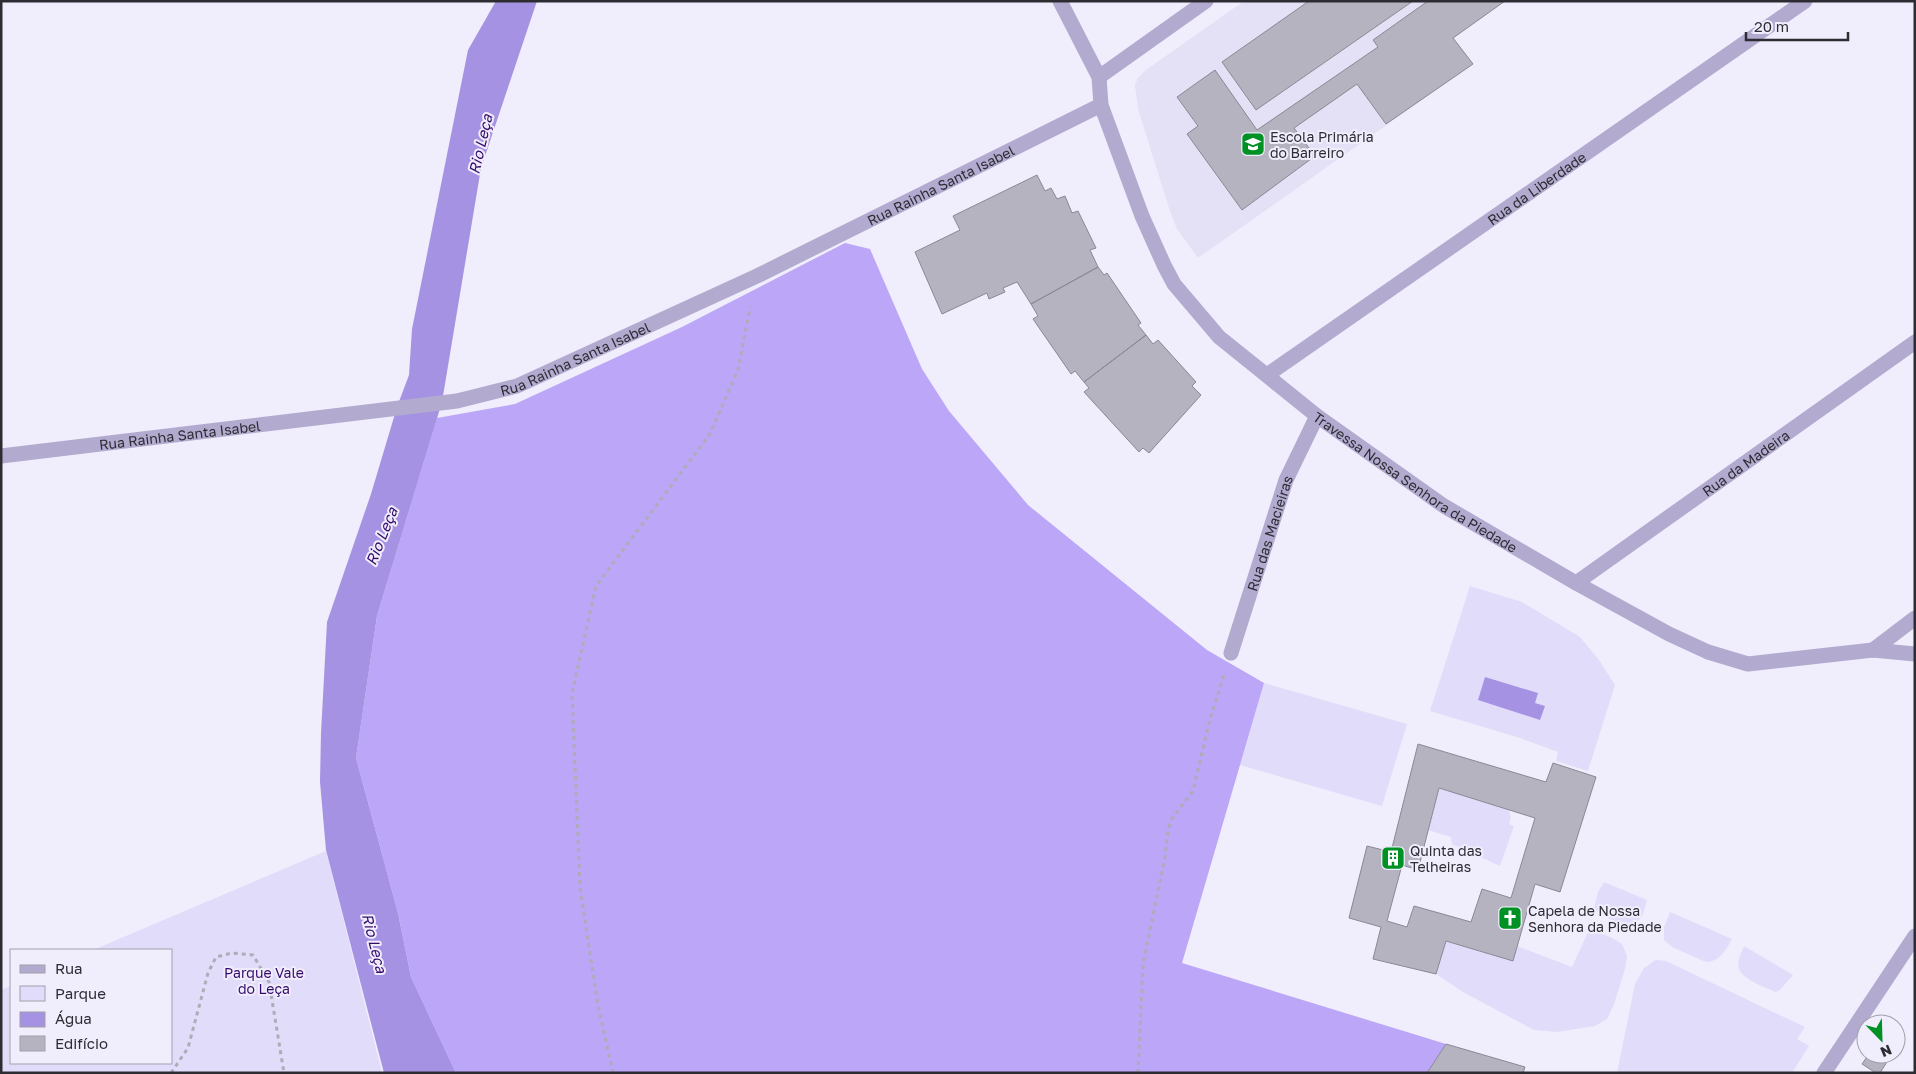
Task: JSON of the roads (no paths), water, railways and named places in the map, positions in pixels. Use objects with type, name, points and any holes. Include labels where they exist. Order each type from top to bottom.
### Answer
[{"type":"street","points":[[1060,1],[1099,77],[1206,1]]},
{"type":"street","name":"Rua da Liberdade","points":[[1267,375],[1804,1]]},
{"type":"street","name":"Travessa Nossa Senhora da Piedade","points":[[1099,77],[1101,105],[1142,216],[1174,284],[1219,337],[1317,416],[1444,506],[1576,583],[1669,634],[1708,652],[1748,664],[1873,650],[1915,654]]},
{"type":"street","name":"Rua Rainha Santa Isabel","points":[[1,456],[457,400],[517,386],[757,276],[1101,105]]},
{"type":"street","name":"Rua da Madeira","points":[[1576,583],[1915,342]]},
{"type":"street","name":"Rua das Macieiras","points":[[1230,653],[1286,480],[1317,416]]},
{"type":"street","points":[[1873,650],[1915,618]]},
{"type":"street","points":[[1824,1073],[1915,936]]},
{"type":"water","name":"Rio Leça","points":[[496,1],[537,1],[481,168],[442,402],[377,616],[356,758],[398,913],[411,977],[456,1073],[384,1073],[326,850],[320,782],[327,622],[409,375],[412,329],[468,50]]},
{"type":"water","points":[[1485,677],[1538,693],[1535,703],[1545,706],[1540,720],[1478,700]]},
{"type":"place","name":"Escola Primária do Barreiro","points":[[1253,144]]},
{"type":"place","name":"Quinta das Telheiras","points":[[1393,858]]},
{"type":"place","name":"Capela de Nossa Senhora da Piedade","points":[[1510,918]]},
{"type":"park label","name":"Parque Vale do Leça","points":[[264,980]]}]
